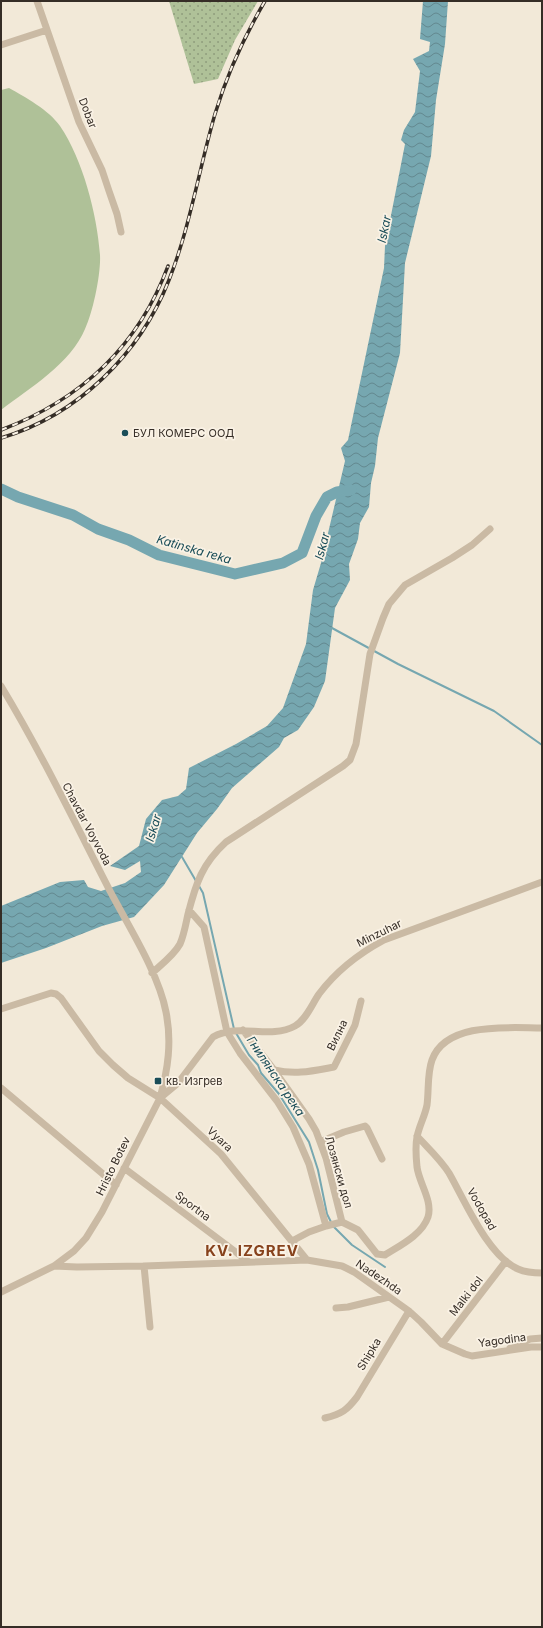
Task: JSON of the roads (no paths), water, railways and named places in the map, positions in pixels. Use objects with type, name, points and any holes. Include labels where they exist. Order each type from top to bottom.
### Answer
[{"type":"street","name":"Dobar","points":[[38,1],[79,122],[102,170],[110,191],[121,232]]},
{"type":"street","points":[[2,43],[47,30]]},
{"type":"street","points":[[152,973],[173,953],[180,944],[197,880],[214,853],[226,842],[350,760],[356,744],[370,654],[389,604],[404,585],[472,545],[490,529]]},
{"type":"street","name":"Chavdar Voyvoda","points":[[1,686],[147,961],[161,992],[169,1029],[169,1062],[160,1098]]},
{"type":"street","name":"Minzuhar","points":[[228,1032],[241,1030],[265,1032],[280,1030],[296,1025],[302,1020],[319,994],[362,952],[398,935],[542,882]]},
{"type":"street","points":[[189,910],[204,926],[228,1032],[240,1053],[277,1100],[293,1127],[309,1164],[328,1225]]},
{"type":"street","name":"Vyara","points":[[1,1009],[51,993],[56,994],[66,1004],[99,1051],[128,1078],[160,1098],[221,1154],[307,1260]]},
{"type":"street","name":"Вилна","points":[[274,1070],[296,1074],[334,1067],[355,1025],[361,1001]]},
{"type":"street","points":[[292,1241],[309,1232],[328,1225],[340,1223],[358,1230],[376,1254],[385,1255],[409,1240],[421,1228],[428,1217],[428,1203],[417,1169],[416,1154],[417,1136],[426,1110],[433,1058],[441,1046],[455,1036],[470,1030],[542,1028]]},
{"type":"street","name":"Лозянски дол","points":[[241,1030],[274,1070],[309,1119],[320,1142],[330,1171],[340,1223]]},
{"type":"street","name":"Hristo Botev","points":[[1,1292],[54,1266],[86,1238],[102,1212],[160,1098],[178,1083],[212,1037],[219,1033],[228,1032]]},
{"type":"street","points":[[1,1088],[116,1185]]},
{"type":"street","points":[[320,1142],[364,1126],[367,1128],[382,1159]]},
{"type":"street","name":"Vodopad","points":[[417,1136],[448,1172],[489,1243],[506,1261],[519,1270],[542,1273]]},
{"type":"street","name":"Sportna","points":[[124,1168],[249,1262]]},
{"type":"street","name":"Nadezhda","points":[[54,1266],[144,1266],[307,1260],[342,1266],[359,1275],[409,1311],[442,1344],[465,1354]]},
{"type":"street","name":"Malki dol","points":[[442,1344],[506,1261]]},
{"type":"street","points":[[144,1266],[150,1327]]},
{"type":"street","points":[[336,1308],[348,1307],[389,1296]]},
{"type":"street","name":"Shipka","points":[[325,1418],[339,1414],[348,1409],[357,1397],[409,1311]]},
{"type":"street","points":[[502,1352],[530,1339],[542,1338]]},
{"type":"street","name":"Yagodina","points":[[465,1354],[472,1356],[531,1347],[542,1347]]},
{"type":"water","name":"Iskar","points":[[423,1],[448,1],[445,44],[436,100],[431,156],[405,263],[400,353],[378,438],[369,507],[360,523],[358,539],[349,564],[350,580],[335,608],[325,681],[314,707],[298,730],[284,738],[279,747],[232,788],[197,833],[164,885],[134,917],[102,926],[46,948],[1,963],[1,906],[60,882],[84,880],[88,887],[101,891],[125,883],[141,872],[140,861],[125,870],[110,866],[139,846],[146,819],[162,800],[178,796],[186,789],[189,768],[267,726],[283,708],[306,644],[313,590],[321,563],[345,461],[341,448],[348,440],[384,268],[385,246],[405,144],[401,140],[404,130],[415,112],[420,71],[413,59],[429,51],[430,42],[420,39]]},
{"type":"waterway","name":"Katinska reka","points":[[1,489],[18,497],[73,515],[98,529],[129,540],[159,555],[235,574],[283,563],[302,553],[316,516],[327,497],[337,492],[351,490]]},
{"type":"waterway","points":[[332,628],[398,664],[494,711],[542,745]]},
{"type":"waterway","name":"Гнилянска река","points":[[182,857],[196,881]]},
{"type":"waterway","name":"Гнилянска река","points":[[199,886],[203,893],[234,1029]]},
{"type":"waterway","name":"Гнилянска река","points":[[236,1033],[249,1055],[258,1065],[261,1073],[279,1094],[309,1142],[318,1170],[327,1214],[331,1222]]},
{"type":"waterway","name":"Гнилянска река","points":[[333,1226],[352,1245],[385,1267]]},
{"type":"railway","points":[[1,438],[29,428],[56,414],[103,378],[141,333],[157,307],[169,280],[183,239],[209,135],[225,85],[243,42],[265,1]]},
{"type":"railway","points":[[1,430],[30,418],[56,403],[81,386],[103,367],[123,346],[140,322],[155,295],[168,266]]},
{"type":"place","name":"БУЛ КОМЕРС ООД","points":[[125,433]]},
{"type":"place","name":"кв. Изгрев","points":[[158,1081]]},
{"type":"district","name":"KV. IZGREV","points":[[252,1250]]}]
